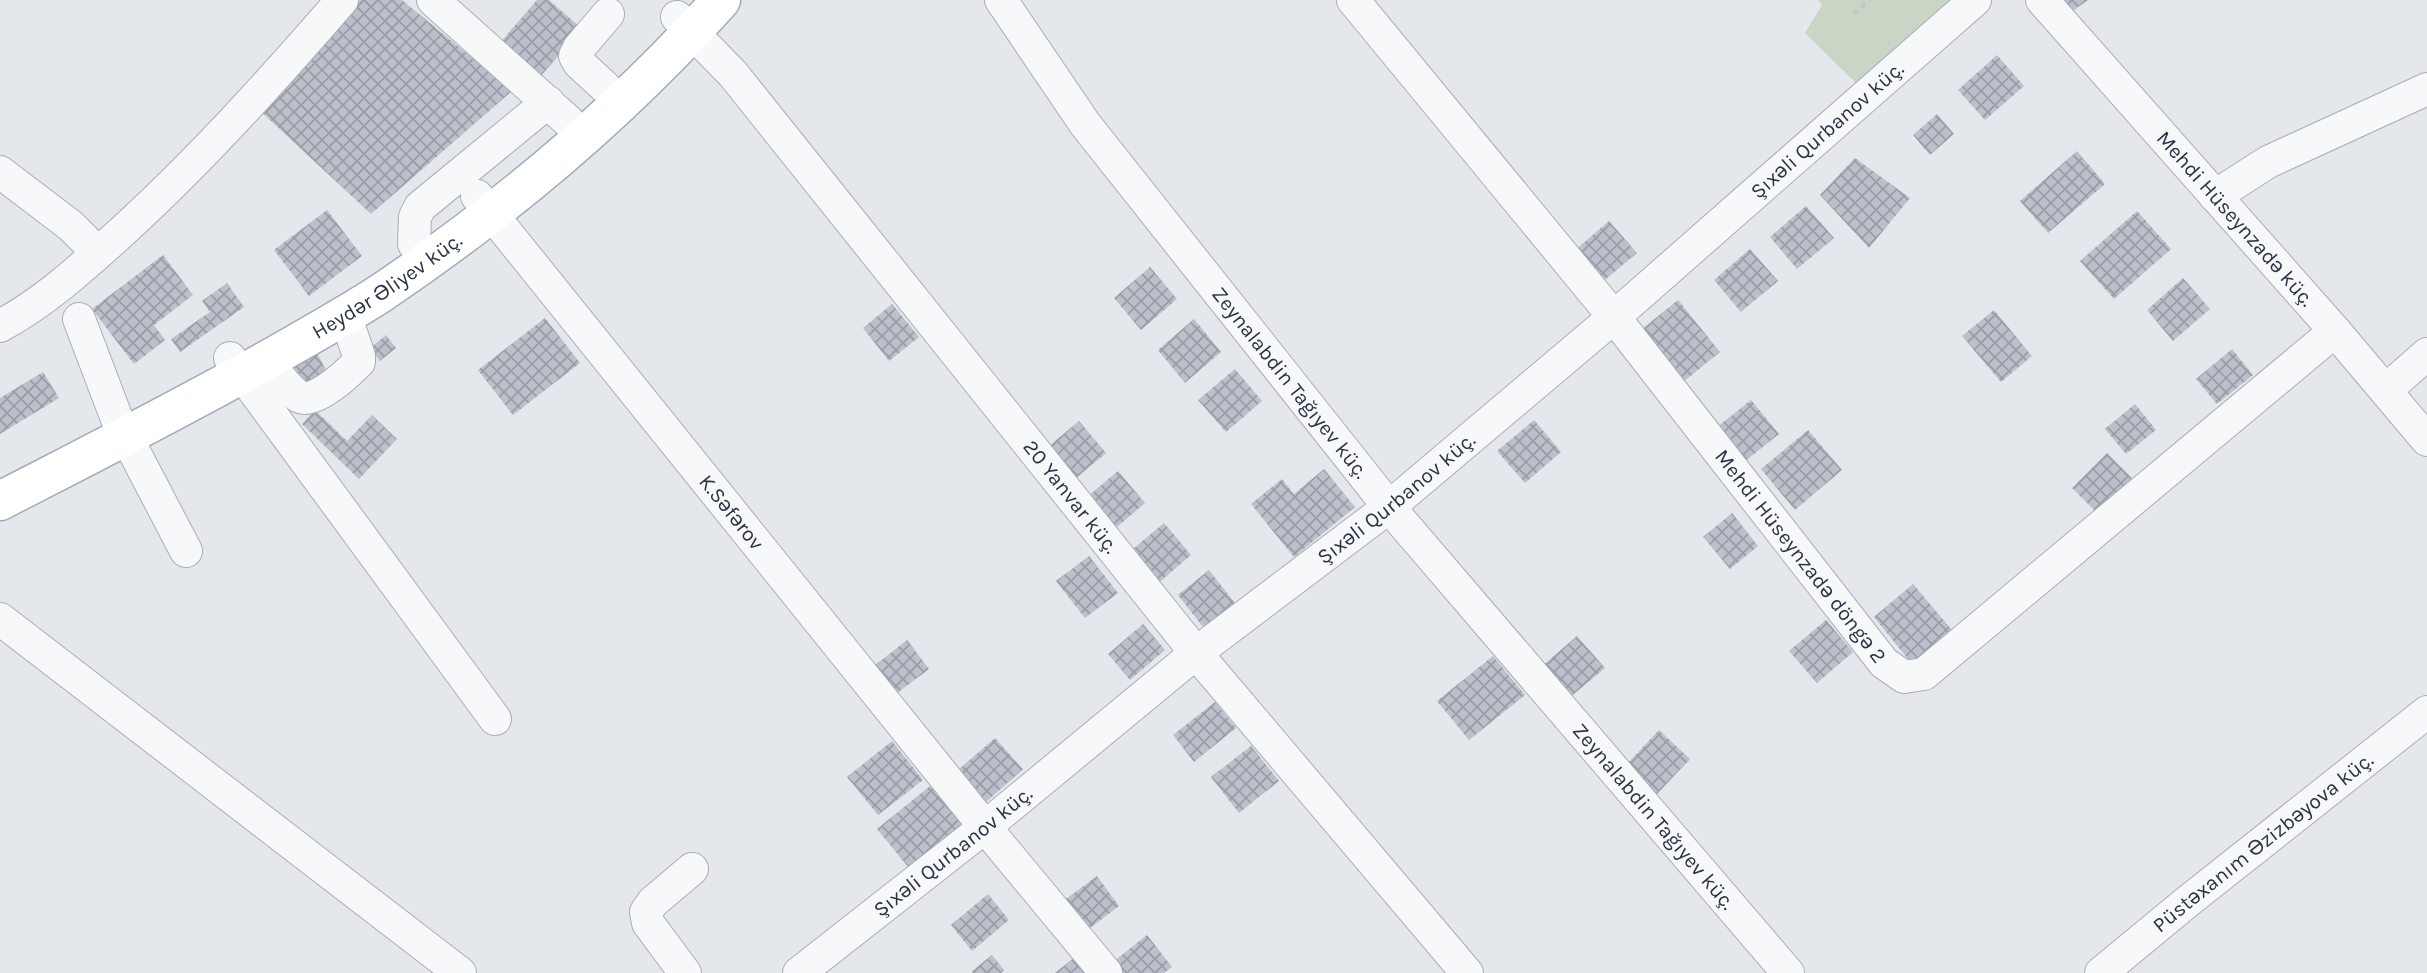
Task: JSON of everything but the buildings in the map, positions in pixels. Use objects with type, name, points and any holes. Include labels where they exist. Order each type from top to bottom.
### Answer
[{"type":"main road","name":"Heydər Əliyev küç.","points":[[0,500],[121,428],[345,315],[399,280],[484,204],[558,112],[605,87],[688,16],[721,0]]},
{"type":"main road","name":"Heydər Əliyev küç.","points":[[246,364],[414,244],[484,204],[585,134],[688,16]]},
{"type":"main road","name":"Heydər Əliyev küç.","points":[[0,479],[121,428]]},
{"type":"street","points":[[0,326],[43,299],[169,189],[342,0]]},
{"type":"street","points":[[414,244],[415,217],[421,207],[558,112],[433,0]]},
{"type":"street","name":"Zeynalabdin Tağıyev küç.","points":[[1001,0],[1085,124],[1389,507],[1788,973]]},
{"type":"street","name":"Mehdi Hüseynzadə döngə 2","points":[[1353,0],[1614,317],[1884,663],[1904,677],[1924,674],[2335,331]]},
{"type":"street","name":"Şıxəli Qurbanov küç.","points":[[799,973],[985,827],[1196,653],[1389,507],[1614,317],[1975,0]]},
{"type":"street","name":"Mehdi Hüseynzadə küç.","points":[[2042,0],[2335,331],[2427,440]]},
{"type":"street","points":[[605,87],[575,56],[608,14]]},
{"type":"street","name":"20 Yanvar küç.","points":[[688,16],[1196,653],[1467,973]]},
{"type":"street","points":[[2215,196],[2268,162],[2427,89]]},
{"type":"street","points":[[0,172],[71,226],[98,253]]},
{"type":"street","name":"K.Səfərov","points":[[484,204],[1105,973]]},
{"type":"street","points":[[246,364],[300,397],[309,399],[318,396],[359,362],[345,315]]},
{"type":"street","points":[[79,319],[121,428],[186,551]]},
{"type":"street","points":[[2386,390],[2427,354]]},
{"type":"street","points":[[246,364],[495,719]]},
{"type":"street","points":[[0,619],[460,973]]},
{"type":"street","name":"Püstəxanım Əzizbəyova küç.","points":[[2101,973],[2427,712]]},
{"type":"street","points":[[685,973],[648,923],[646,912],[653,902],[692,869]]},
{"type":"path","points":[[1854,14],[1870,0]]},
{"type":"green space","points":[[1818,0],[1960,0],[1859,86],[1805,33],[1822,5]]}]
